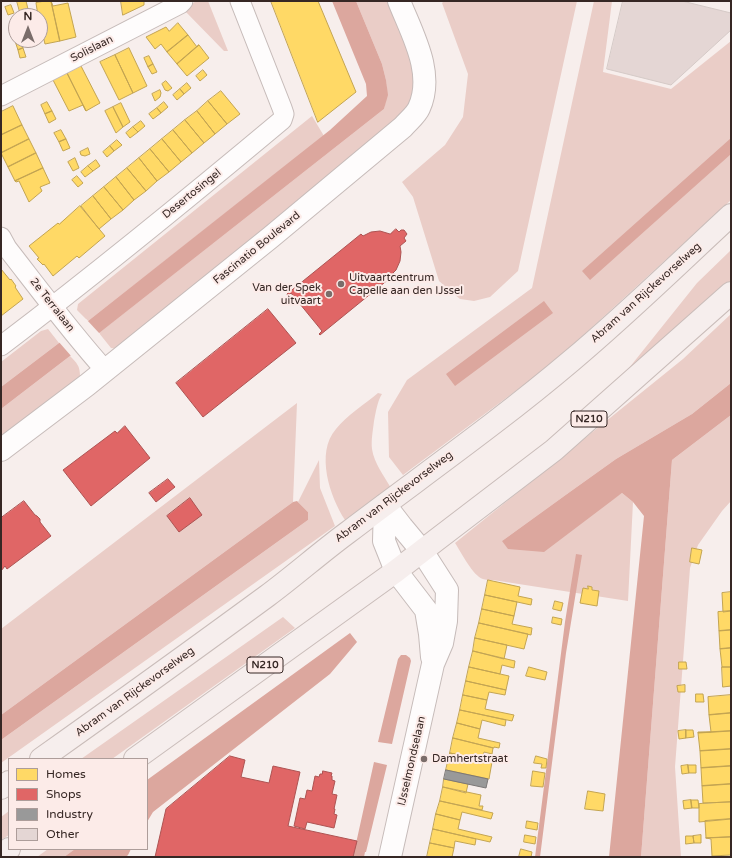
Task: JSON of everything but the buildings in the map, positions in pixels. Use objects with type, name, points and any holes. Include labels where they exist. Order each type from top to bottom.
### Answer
[{"type":"highway","name":"Abram van Rijckevorselweg","points":[[42,758],[269,594],[522,401],[571,361],[731,216]]},
{"type":"highway","name":"N210","points":[[135,758],[396,572],[554,450],[731,293]]},
{"type":"street","name":"Solislaan","points":[[1,96],[180,4],[183,1]]},
{"type":"street","name":"Desertosingel","points":[[1,346],[57,312],[282,120],[284,114],[282,108],[240,1]]},
{"type":"street","name":"Fascinatio Boulevard","points":[[1,450],[98,362],[271,237],[403,127],[418,110],[424,94],[425,77],[421,56],[399,1]]},
{"type":"street","name":"2e Terralaan","points":[[1,238],[57,312],[98,362]]},
{"type":"street","name":"IJsselmondselaan","points":[[385,505],[422,551],[447,590],[446,621],[442,643],[433,664],[390,857]]},
{"type":"street","name":"IJsselmondselaan","points":[[385,505],[384,540],[396,572],[426,610],[433,664]]},
{"type":"shaded area","points":[[196,1],[208,1],[228,51],[224,51],[184,10]]},
{"type":"shaded area","points":[[332,1],[356,1],[382,64],[388,95],[384,109],[1,409],[1,387],[88,321],[330,130],[367,96],[366,84]]},
{"type":"shaded area","points":[[356,1],[390,1],[416,69],[417,87],[405,118],[117,349],[111,348],[99,333],[384,109],[387,95],[386,80],[382,64]]},
{"type":"shaded area","points":[[444,1],[577,1],[518,271],[490,297],[474,301],[460,299],[439,281],[413,197],[402,182],[445,145],[463,117],[468,74],[442,3]]},
{"type":"shaded area","points":[[594,1],[612,1],[603,72],[671,89],[731,41],[731,200],[553,363],[403,475],[389,457],[388,412],[407,380],[532,288]]},
{"type":"shaded area","points":[[312,116],[324,136],[88,321],[77,310],[78,304]]},
{"type":"shaded area","points":[[731,138],[731,154],[590,280],[582,271]]},
{"type":"shaded area","points":[[731,250],[731,282],[688,322],[629,368],[697,283]]},
{"type":"shaded area","points":[[544,301],[553,313],[455,386],[446,374]]},
{"type":"shaded area","points":[[731,314],[731,383],[692,414],[616,459],[502,541],[604,505],[622,493],[633,502],[628,601],[485,580],[479,577],[455,543],[683,359]]},
{"type":"shaded area","points":[[48,329],[59,343],[1,387],[1,362],[41,331]]},
{"type":"shaded area","points":[[70,356],[78,365],[80,376],[1,439],[1,409]]},
{"type":"shaded area","points":[[731,383],[731,415],[672,460],[641,857],[609,857],[644,516],[633,502],[622,493],[544,552],[508,549],[502,541],[616,459],[692,414]]},
{"type":"shaded area","points":[[378,393],[382,394],[374,421],[372,449],[377,464],[391,488],[345,520],[334,499],[330,487],[327,475],[326,450],[330,439],[340,424]]},
{"type":"shaded area","points":[[297,403],[293,502],[1,715],[1,629]]},
{"type":"shaded area","points":[[731,415],[731,501],[722,511],[698,545],[690,568],[675,767],[681,857],[641,857],[672,460]]},
{"type":"shaded area","points":[[319,460],[320,488],[335,526],[1,763],[1,740],[308,520],[308,512],[298,502]]},
{"type":"shaded area","points":[[297,501],[308,512],[308,520],[1,740],[1,715],[293,502]]},
{"type":"shaded area","points":[[576,554],[582,555],[566,653],[540,857],[535,857],[565,622]]},
{"type":"shaded area","points":[[283,617],[295,628],[113,758],[82,758]]},
{"type":"shaded area","points":[[350,633],[357,642],[330,674],[153,812],[148,820],[148,779]]},
{"type":"shaded area","points":[[401,655],[406,655],[411,661],[392,744],[378,742],[398,659]]},
{"type":"shaded area","points":[[374,762],[387,765],[366,852],[364,857],[353,857]]},
{"type":"shaded area","points":[[8,812],[8,836],[1,840],[1,817]]},
{"type":"shaded area","points":[[47,850],[74,850],[64,857],[37,857]]},
{"type":"shaded area","points":[[74,850],[130,850],[126,857],[64,857]]},
{"type":"pier","points":[[86,319],[100,334],[72,357],[58,341]]},
{"type":"place","name":"Uitvaartcentrum Capelle aan den IJssel","points":[[341,284]]},
{"type":"place","name":"Van der Spek uitvaart","points":[[329,294]]},
{"type":"place","name":"Damhertstraat","points":[[424,759]]}]
